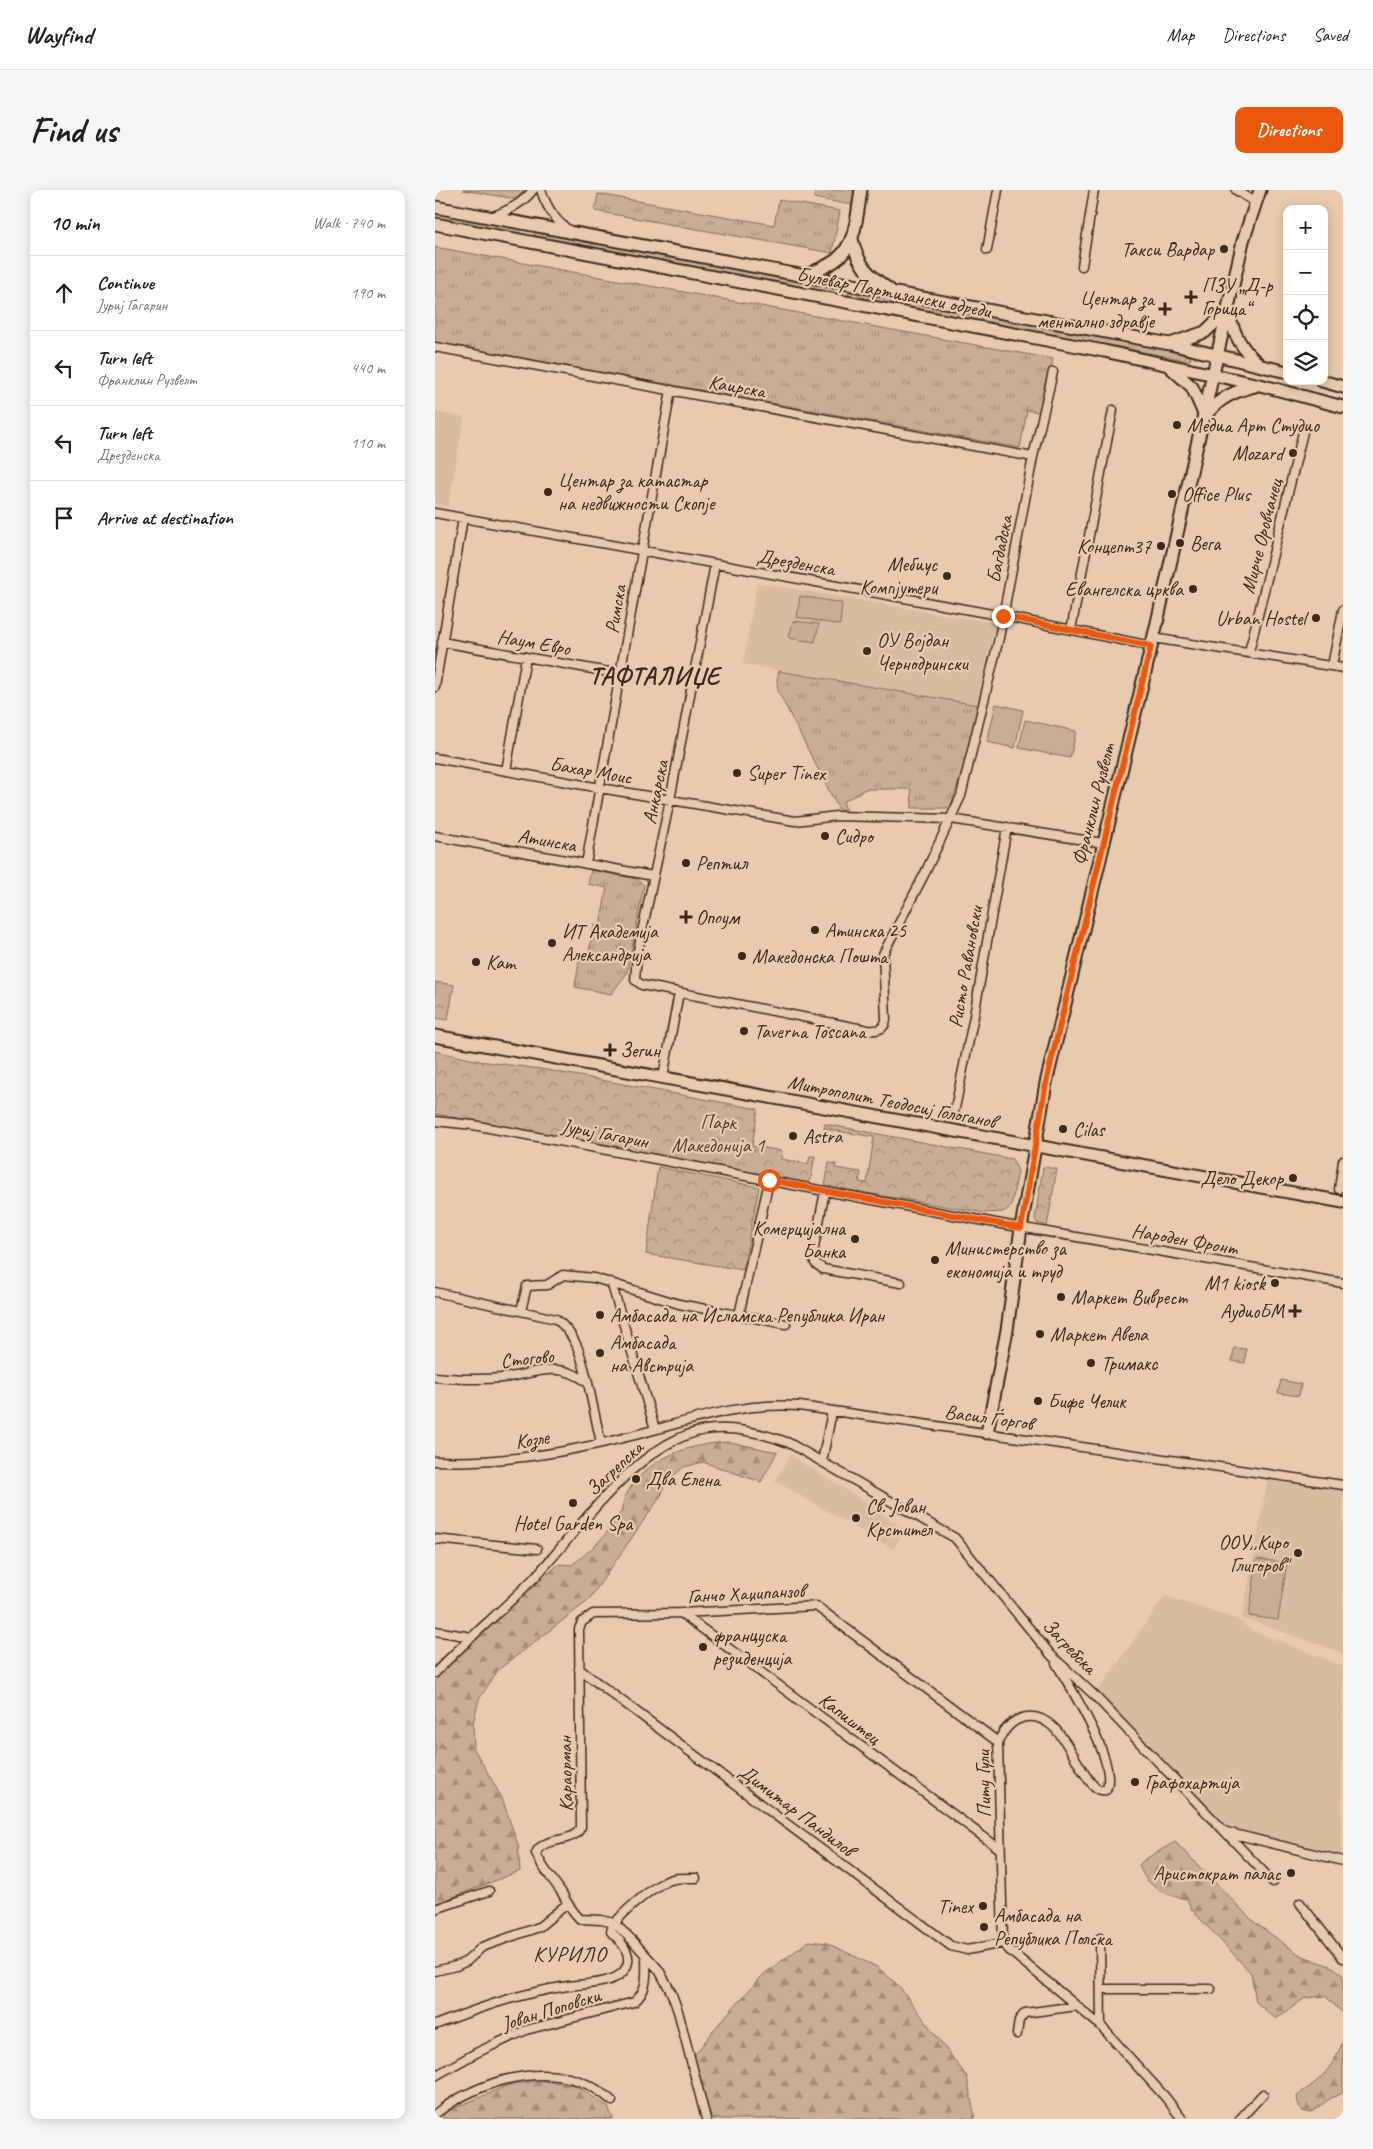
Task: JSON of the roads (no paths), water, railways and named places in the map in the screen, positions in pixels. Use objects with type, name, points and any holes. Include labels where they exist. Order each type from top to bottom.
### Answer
[{"type":"street","points":[[491,218],[508,211],[533,190]]},
{"type":"street","points":[[541,190],[544,200],[554,215],[566,228],[575,234]]},
{"type":"street","points":[[804,276],[837,260],[846,250],[852,239],[861,190]]},
{"type":"street","points":[[987,250],[997,190]]},
{"type":"street","points":[[1082,266],[1094,190]]},
{"type":"street","points":[[1236,190],[1255,202]]},
{"type":"street","name":"Франклин Рузвелт","points":[[987,1433],[1007,1330],[1021,1228],[1046,1083],[1205,416],[1243,240],[1260,190]]},
{"type":"street","name":"Булевар Партизански одреди","points":[[435,208],[1170,344],[1283,371]]},
{"type":"street","name":"Булевар Партизански одреди","points":[[435,224],[1166,364],[1343,407]]},
{"type":"street","points":[[852,239],[855,256],[861,265],[877,281],[894,292]]},
{"type":"street","points":[[1170,344],[1195,338],[1205,332],[1227,310],[1238,341],[1244,350],[1260,365]]},
{"type":"street","name":"Каирска","points":[[435,347],[1033,457]]},
{"type":"street","points":[[1166,364],[1192,387],[1205,416],[1213,406],[1229,394],[1260,386]]},
{"type":"street","name":"Багдадска","points":[[951,819],[963,787],[1003,616],[1033,457],[1053,372]]},
{"type":"street","points":[[1328,383],[1343,387]]},
{"type":"street","name":"Римска","points":[[586,864],[671,390]]},
{"type":"street","points":[[1071,630],[1113,410]]},
{"type":"street","name":"Мирче Оровчанец","points":[[1249,652],[1304,428]]},
{"type":"street","name":"Дрезденска","points":[[435,513],[1071,630],[1152,642],[1249,652],[1343,668]]},
{"type":"street","points":[[435,687],[463,518]]},
{"type":"street","name":"Анкарска","points":[[715,564],[670,800],[637,955],[635,980],[639,985],[869,1030],[879,1030],[886,1021],[883,954],[951,819]]},
{"type":"street","points":[[1331,666],[1343,610]]},
{"type":"street","name":"Наум Евро","points":[[442,642],[620,674]]},
{"type":"street","points":[[506,771],[527,657]]},
{"type":"street","name":"Бахар Моис","points":[[435,758],[795,821],[837,816],[951,819],[1103,843]]},
{"type":"street","name":"Ристо Равановски","points":[[954,1113],[974,1016],[1007,827]]},
{"type":"street","name":"Атинска","points":[[435,836],[653,876]]},
{"type":"street","points":[[663,1077],[679,993]]},
{"type":"street","name":"Митрополит Теодосиј Гологанов","points":[[435,1036],[1343,1202]]},
{"type":"street","name":"Јуриј Гагарин","points":[[435,1121],[478,1126],[1021,1228]]},
{"type":"street","points":[[1339,1189],[1343,1162]]},
{"type":"street","points":[[739,1316],[769,1180]]},
{"type":"street","points":[[825,1191],[813,1253],[815,1264],[823,1269],[901,1283]]},
{"type":"street","name":"Народен Фронт","points":[[1021,1228],[1343,1283]]},
{"type":"street","points":[[521,1311],[527,1286],[547,1285],[563,1275],[595,1278],[679,1304],[786,1324]]},
{"type":"street","points":[[611,1282],[655,1429]]},
{"type":"street","points":[[435,1292],[556,1319],[568,1329],[578,1346],[601,1443]]},
{"type":"street","name":"Стогово","points":[[435,1378],[459,1380],[502,1378],[551,1369],[563,1369],[574,1373],[587,1383]]},
{"type":"street","name":"Васил Ѓоргов","points":[[632,1436],[701,1415],[775,1404],[1343,1485]]},
{"type":"street","points":[[822,1462],[833,1411]]},
{"type":"street","name":"Загрепска","points":[[435,1673],[535,1577],[605,1496],[648,1457],[666,1444],[694,1433],[714,1429],[732,1429],[774,1437],[789,1443],[822,1462]]},
{"type":"street","name":"Козле","points":[[435,1461],[462,1462],[514,1459],[632,1436]]},
{"type":"street","name":"Загребска","points":[[822,1462],[955,1538],[1051,1654],[1094,1695],[1273,1882]]},
{"type":"street","points":[[435,1540],[537,1549]]},
{"type":"street","name":"Ганчо Хаџипанзов","points":[[579,1629],[582,1622],[593,1614],[681,1613],[816,1606],[998,1742]]},
{"type":"street","name":"Капиштец","points":[[681,1613],[1000,1849]]},
{"type":"street","name":"Караорман","points":[[579,1629],[581,1827],[575,1836],[546,1843],[536,1853],[567,1904],[580,1919],[614,1923]]},
{"type":"street","points":[[435,1631],[472,1637]]},
{"type":"street","name":"Питу Гули","points":[[1003,1943],[998,1742],[1001,1733],[1019,1719],[1027,1717],[1036,1718],[1055,1729],[1067,1744],[1090,1783],[1098,1790],[1106,1790],[1109,1784],[1108,1770],[1091,1724],[1051,1654]]},
{"type":"street","name":"Димитар Пандилов","points":[[579,1669],[951,1946],[967,1950],[1003,1943]]},
{"type":"street","points":[[1225,1832],[1343,1860]]},
{"type":"street","points":[[435,2026],[497,2001],[551,1988],[599,1982],[617,1976],[626,1966],[628,1954],[625,1947],[611,1932],[614,1923],[643,1896],[665,1882],[680,1878],[697,1878]]},
{"type":"street","points":[[435,1909],[489,1891]]},
{"type":"street","points":[[435,1971],[467,1961],[482,1947],[539,1927],[567,1904]]},
{"type":"street","points":[[1300,1904],[1343,1958]]},
{"type":"street","points":[[614,1923],[633,1940],[659,1970],[671,1992],[678,2011],[706,2119]]},
{"type":"street","points":[[1100,1938],[1101,2026]]},
{"type":"street","points":[[1003,1943],[1101,2026],[1161,2092],[1181,2119]]},
{"type":"street","name":"Јован Поповски","points":[[435,2076],[476,2053],[526,2030],[634,2002],[640,1998],[646,1984],[646,1956]]},
{"type":"street","points":[[1101,1989],[1211,1989]]},
{"type":"street","points":[[1017,2034],[1019,2020],[1025,2013],[1077,2006]]},
{"type":"street","points":[[435,2114],[461,2096],[504,2079],[533,2074],[549,2075],[582,2083],[597,2089],[612,2101]]},
{"type":"street","points":[[1240,2119],[1263,2094]]},
{"type":"place","name":"Такси Вардар","points":[[1224,249]]},
{"type":"place","name":"ПЗУ „Д-р Горица“","points":[[1191,297]]},
{"type":"place","name":"Центар за ментално здравје","points":[[1165,309]]},
{"type":"place","name":"Медиа Арт Студио","points":[[1177,425]]},
{"type":"place","name":"Mozard","points":[[1293,453]]},
{"type":"place","name":"Центар за катастар на недвижности Скопје","points":[[548,492]]},
{"type":"place","name":"Office Plus","points":[[1172,494]]},
{"type":"place","name":"Вега","points":[[1180,543]]},
{"type":"place","name":"Концепт37","points":[[1161,546]]},
{"type":"place","name":"Мебиус Компјутери","points":[[947,576]]},
{"type":"place","name":"Евангелска црква","points":[[1193,589]]},
{"type":"place","name":"Urban Hostel","points":[[1316,618]]},
{"type":"place","name":"ОУ Војдан Чернодрински","points":[[867,651]]},
{"type":"place","name":"Super Tinex","points":[[737,773]]},
{"type":"place","name":"Сидро","points":[[825,836]]},
{"type":"place","name":"Рептил","points":[[686,863]]},
{"type":"place","name":"Опоум","points":[[686,917]]},
{"type":"place","name":"Атинска 25","points":[[815,930]]},
{"type":"place","name":"ИТ Академија Александрија","points":[[552,943]]},
{"type":"place","name":"Македонска Пошта","points":[[742,956]]},
{"type":"place","name":"Kam","points":[[476,962]]},
{"type":"place","name":"Taverna Toscana","points":[[744,1031]]},
{"type":"place","name":"Зегин","points":[[610,1050]]},
{"type":"place","name":"Cilas","points":[[1063,1129]]},
{"type":"place","name":"Astra","points":[[793,1136]]},
{"type":"place","name":"Дело Декор","points":[[1293,1178]]},
{"type":"place","name":"Комерцијална Банка","points":[[855,1239]]},
{"type":"place","name":"Министерство за економија и труд","points":[[935,1260]]},
{"type":"place","name":"M1 kiosk","points":[[1275,1283]]},
{"type":"place","name":"Маркет Виврест","points":[[1061,1297]]},
{"type":"place","name":"АудиоБМ","points":[[1295,1311]]},
{"type":"place","name":"Амбасада на Исламска Република Иран","points":[[600,1315]]},
{"type":"place","name":"Маркет Авела","points":[[1040,1334]]},
{"type":"place","name":"Амбасада на Австрија","points":[[600,1353]]},
{"type":"place","name":"Тримакс","points":[[1091,1363]]},
{"type":"place","name":"Бифе Челик","points":[[1038,1401]]},
{"type":"place","name":"Два Елена","points":[[636,1479]]},
{"type":"place","name":"Hotel Garden Spa","points":[[573,1503]]},
{"type":"place","name":"Св. Јован Крстител","points":[[856,1518]]},
{"type":"place","name":"ООУ,,Киро Глигоров''","points":[[1298,1553]]},
{"type":"place","name":"француска резиденција","points":[[703,1647]]},
{"type":"place","name":"Графохартија","points":[[1135,1782]]},
{"type":"place","name":"Аристократ палас","points":[[1291,1873]]},
{"type":"place","name":"Tinex","points":[[983,1906]]},
{"type":"place","name":"Амбасада на Република Полска","points":[[984,1927]]},
{"type":"district","name":"ТАФТАЛИЏЕ","points":[[655,675]]},
{"type":"district","name":"КУРИЛО","points":[[570,1954]]},
{"type":"park label","name":"Парк Македонија 1","points":[[718,1134]]}]
